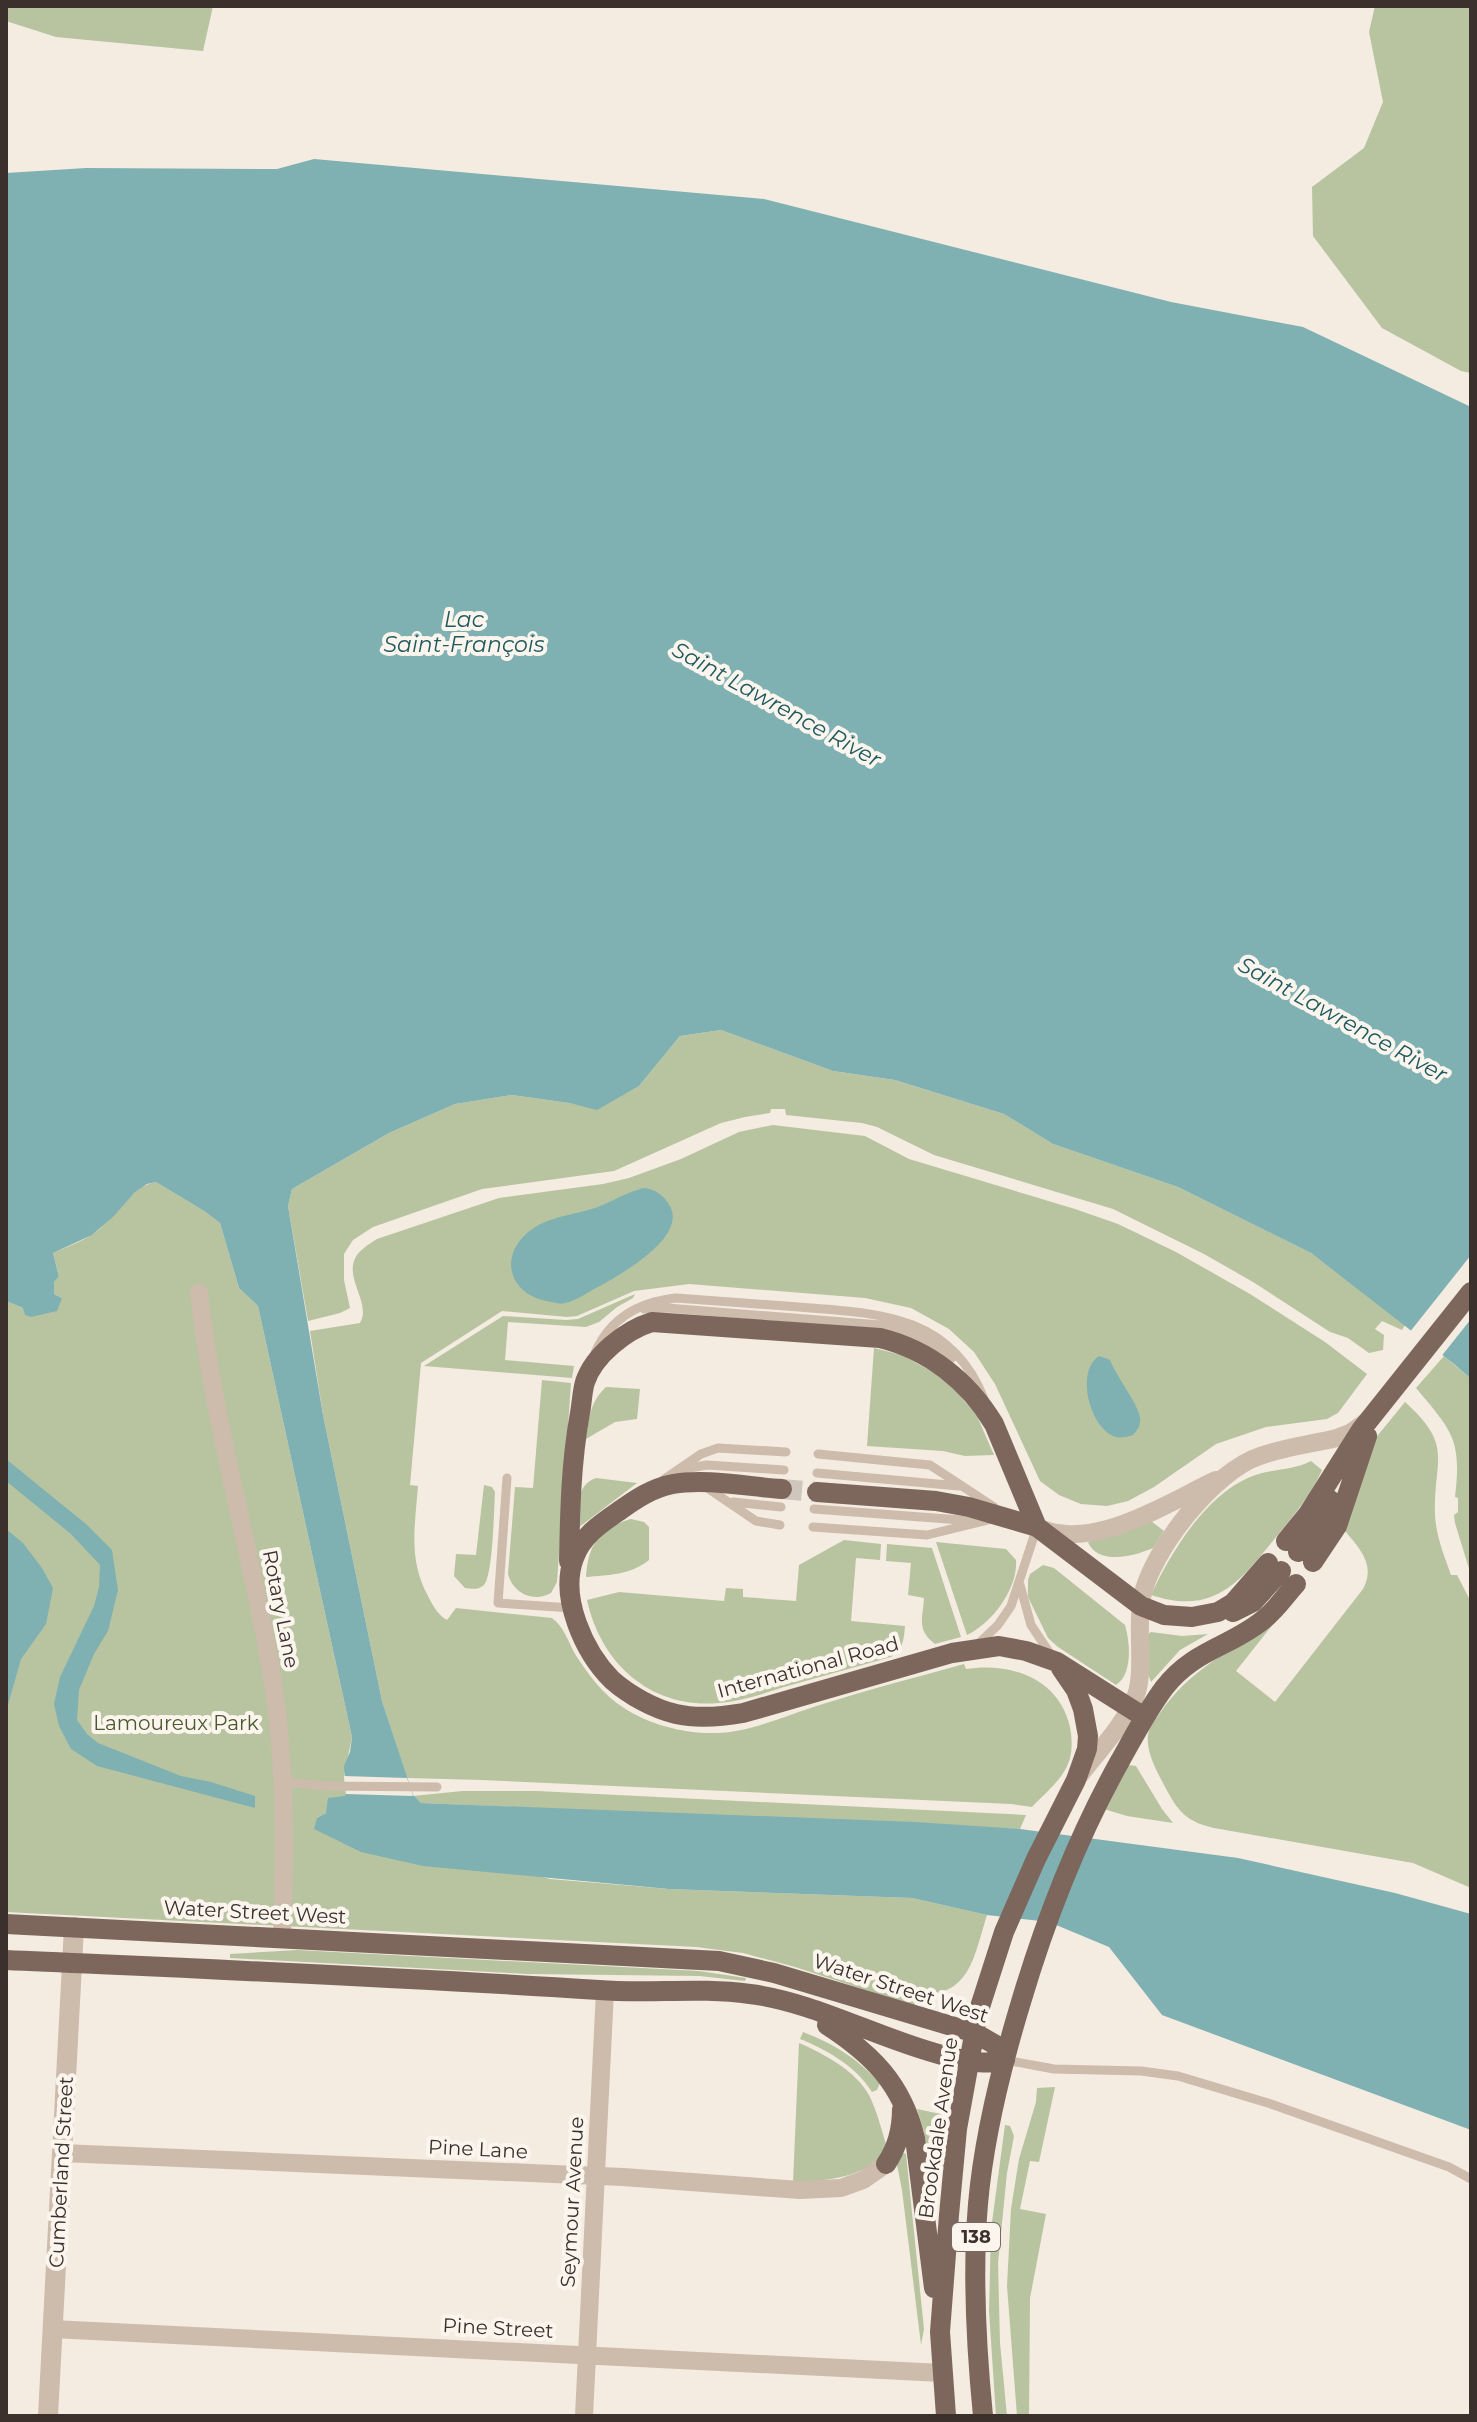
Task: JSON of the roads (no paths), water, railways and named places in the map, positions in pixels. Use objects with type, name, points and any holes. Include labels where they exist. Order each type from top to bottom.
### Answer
[{"type":"main road","points":[[1371,1418],[1337,1526],[1299,1551],[1308,1514],[1371,1418],[1471,1292]]},
{"type":"main road","points":[[585,1382],[600,1358],[621,1338],[639,1326],[652,1322],[880,1338],[901,1343],[939,1363],[972,1394],[994,1424],[1014,1522]]},
{"type":"main road","name":"International Road","points":[[585,1382],[571,1492],[568,1576],[572,1608],[591,1649],[613,1680],[635,1697],[674,1713],[698,1717],[743,1713],[973,1648],[999,1646],[1057,1662],[1136,1712]]},
{"type":"main road","points":[[568,1576],[574,1558],[589,1534],[641,1495],[674,1484],[692,1482],[782,1489]]},
{"type":"main road","points":[[816,1491],[936,1501],[1014,1522],[1141,1606],[1164,1615],[1207,1616],[1282,1573],[1263,1620],[1205,1652],[1136,1712]]},
{"type":"main road","points":[[1057,1662],[1076,1690],[1087,1721],[1087,1749],[1076,1780]]},
{"type":"main road","name":"138","points":[[983,2416],[975,2324],[976,2238],[982,2166],[991,2117],[1040,1938],[1069,1862],[1136,1712]]},
{"type":"main road","name":"Brookdale Avenue","points":[[946,2416],[940,2332],[957,2129],[978,2013],[1004,1932],[1076,1780]]},
{"type":"main road","name":"Water Street West","points":[[6,1924],[719,1961],[774,1973],[975,2033],[994,2044],[1005,2060]]},
{"type":"main road","points":[[6,1960],[605,1991],[755,1994],[799,2006],[918,2049],[970,2061],[991,2063],[1005,2060]]},
{"type":"main road","points":[[799,2006],[853,2041],[884,2072],[902,2097],[915,2138],[940,2332]]},
{"type":"main road","points":[[886,2164],[899,2136],[902,2097]]},
{"type":"street","name":"Rotary Lane","points":[[199,1293],[205,1349],[273,1683],[283,1782],[282,1937]]},
{"type":"street","points":[[1014,1522],[1067,1535],[1112,1528],[1140,1517],[1259,1456],[1337,1438],[1371,1418]]},
{"type":"street","points":[[1076,1780],[1136,1712],[1141,1606],[1146,1584],[1169,1542],[1209,1491],[1229,1473]]},
{"type":"street","name":"Cumberland Street","points":[[48,2416],[74,1927]]},
{"type":"street","name":"Seymour Avenue","points":[[584,2416],[605,1991]]},
{"type":"street","name":"Pine Lane","points":[[62,2153],[595,2177],[800,2190],[841,2188],[863,2180],[886,2164]]},
{"type":"street","name":"Pine Street","points":[[52,2329],[942,2373]]},
{"type":"lane","points":[[585,1382],[599,1344],[615,1322],[626,1313],[649,1303],[676,1298],[881,1315],[915,1326],[959,1356],[979,1386],[994,1424]]},
{"type":"lane","points":[[641,1495],[701,1454],[718,1448],[786,1452]]},
{"type":"lane","points":[[818,1454],[925,1464],[937,1468],[1014,1522],[1019,1582],[1031,1625],[1057,1662]]},
{"type":"lane","points":[[672,1474],[695,1465],[707,1465],[782,1489]]},
{"type":"lane","points":[[507,1478],[498,1603],[572,1608]]},
{"type":"lane","points":[[692,1482],[703,1485],[756,1521],[780,1525]]},
{"type":"lane","points":[[816,1491],[949,1483],[969,1490]]},
{"type":"lane","points":[[720,1496],[735,1502],[782,1489]]},
{"type":"lane","points":[[813,1527],[927,1535],[1014,1522]]},
{"type":"lane","points":[[973,1648],[1006,1615],[1019,1582]]},
{"type":"lane","points":[[283,1782],[419,1789],[437,1787]]},
{"type":"lane","points":[[1005,2060],[1054,2069],[1141,2071],[1188,2079],[1331,2125],[1449,2167],[1471,2179]]},
{"type":"water","name":"Lac Saint-François","points":[[314,159],[764,199],[1171,302],[1303,327],[1471,407],[1471,1379],[1311,1253],[1178,1187],[1053,1144],[1004,1114],[895,1080],[833,1071],[721,1030],[680,1036],[639,1086],[597,1110],[512,1095],[455,1104],[389,1133],[292,1189],[288,1206],[323,1415],[382,1701],[413,1795],[421,1803],[915,1822],[1020,1829],[1238,1858],[1395,1893],[1471,1914],[1471,2130],[1162,2015],[1109,1947],[1049,1922],[987,1915],[912,1898],[669,1889],[423,1866],[361,1852],[314,1829],[317,1818],[326,1813],[328,1798],[346,1794],[344,1766],[352,1737],[258,1306],[239,1288],[220,1223],[156,1182],[147,1184],[92,1235],[53,1253],[59,1277],[54,1282],[54,1294],[62,1298],[57,1311],[31,1317],[25,1315],[23,1308],[6,1301],[6,173],[86,168],[277,169]]},
{"type":"water","points":[[644,1188],[663,1197],[673,1215],[670,1228],[662,1240],[636,1264],[563,1304],[535,1297],[518,1284],[511,1265],[513,1255],[517,1244],[535,1227]]},
{"type":"water","points":[[1099,1356],[1110,1360],[1139,1412],[1140,1423],[1133,1435],[1113,1436],[1098,1422],[1092,1411],[1088,1398],[1088,1374]]},
{"type":"water","points":[[6,1459],[86,1524],[112,1550],[118,1590],[108,1631],[94,1654],[79,1690],[77,1720],[98,1743],[181,1776],[255,1796],[255,1808],[97,1766],[71,1749],[59,1726],[54,1704],[60,1677],[94,1606],[100,1565],[71,1534],[6,1481]]},
{"type":"water","points":[[6,1529],[23,1543],[53,1588],[46,1624],[21,1659],[6,1712]]},
{"type":"tunnel","points":[[782,1489],[817,1492]]},
{"type":"water label","name":"Saint Lawrence River","points":[[777,704]]},
{"type":"water label","name":"Saint Lawrence River","points":[[1343,1019]]},
{"type":"park label","name":"Lamoureux Park","points":[[176,1723]]}]
